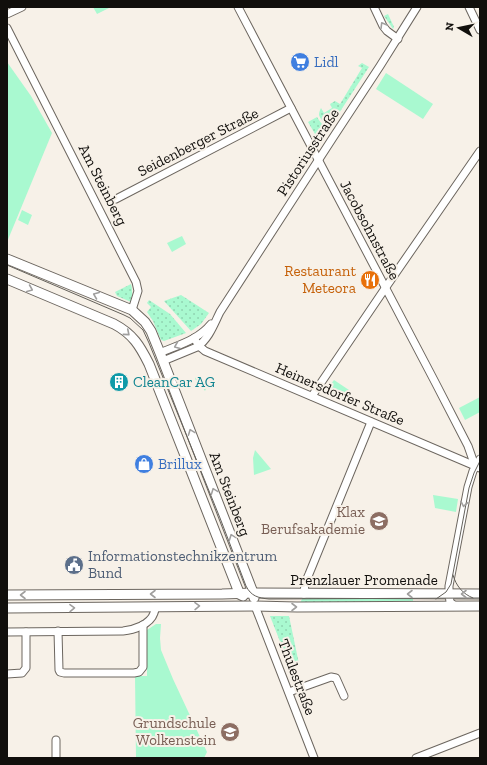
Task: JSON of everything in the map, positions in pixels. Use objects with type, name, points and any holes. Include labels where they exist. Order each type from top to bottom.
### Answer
[{"type":"main road","points":[[7,258],[132,310]]},
{"type":"main road","points":[[7,279],[121,328],[130,334],[142,350],[157,360]]},
{"type":"main road","name":"Am Steinberg","points":[[132,310],[146,322],[151,331],[157,360],[239,594]]},
{"type":"main road","name":"Am Steinberg","points":[[157,360],[254,593],[255,606]]},
{"type":"main road","name":"Prenzlauer Promenade","points":[[7,595],[254,593],[480,594]]},
{"type":"main road","points":[[239,594],[255,606]]},
{"type":"main road","points":[[91,595],[92,608]]},
{"type":"main road","name":"Prenzlauer Promenade","points":[[7,608],[480,606]]},
{"type":"street","points":[[7,14],[22,7]]},
{"type":"street","name":"Jacobsohnstraße","points":[[238,7],[386,287],[478,467]]},
{"type":"street","points":[[374,7],[383,26],[398,38]]},
{"type":"street","name":"Pistoriusstraße","points":[[157,360],[206,330],[220,312],[417,7]]},
{"type":"street","points":[[469,7],[480,30]]},
{"type":"street","name":"Am Steinberg","points":[[7,28],[136,282],[138,291],[132,310]]},
{"type":"street","name":"Seidenberger Straße","points":[[116,200],[291,108]]},
{"type":"street","points":[[312,396],[480,151]]},
{"type":"street","name":"Pistoriusstraße","points":[[199,346],[208,335],[220,312]]},
{"type":"street","name":"Heinersdorfer Straße","points":[[194,338],[199,346],[205,351],[478,467]]},
{"type":"street","points":[[157,360],[199,346]]},
{"type":"street","points":[[304,594],[308,574],[371,422]]},
{"type":"street","points":[[456,606],[450,602],[449,594],[457,542],[468,487],[478,467],[480,459]]},
{"type":"street","name":"Thulestraße","points":[[255,606],[314,758]]},
{"type":"street","points":[[7,632],[134,630],[150,620],[154,615],[155,607]]},
{"type":"street","points":[[58,631],[60,672],[134,673],[139,672],[143,667],[143,625]]},
{"type":"street","points":[[7,674],[22,672],[26,668],[26,632]]},
{"type":"street","points":[[289,692],[331,677],[336,678],[344,696]]},
{"type":"street","points":[[416,758],[480,733]]},
{"type":"street","points":[[56,740],[56,758]]},
{"type":"green space","points":[[93,7],[111,7],[97,14]]},
{"type":"green space","points":[[388,14],[394,27],[393,29],[384,16]]},
{"type":"green space","points":[[7,62],[31,96],[52,133],[7,242]]},
{"type":"green space","points":[[362,63],[369,67],[330,127],[323,122],[319,115],[321,108],[324,113],[332,108],[330,104],[335,101],[340,104],[362,68],[358,66]]},
{"type":"green space","points":[[386,73],[433,104],[423,119],[376,89]]},
{"type":"green space","points":[[317,117],[322,124],[329,128],[325,135],[315,134],[308,122]]},
{"type":"green space","points":[[22,210],[32,215],[28,225],[18,220]]},
{"type":"green space","points":[[182,236],[186,244],[172,252],[167,243]]},
{"type":"green space","points":[[131,284],[131,302],[117,296],[115,292]]},
{"type":"green space","points":[[181,295],[209,313],[201,324],[191,331],[164,301]]},
{"type":"green space","points":[[149,300],[170,314],[186,333],[164,341],[161,340],[153,321],[147,312],[151,307],[147,303]]},
{"type":"green space","points":[[196,377],[209,382],[205,391],[195,379]]},
{"type":"green space","points":[[334,380],[349,390],[344,402],[324,393]]},
{"type":"green space","points":[[480,397],[480,412],[465,420],[459,408]]},
{"type":"green space","points":[[255,450],[271,469],[254,475],[253,458]]},
{"type":"green space","points":[[433,495],[458,499],[456,512],[435,508]]},
{"type":"green space","points":[[303,597],[413,597],[413,602],[300,603]]},
{"type":"green space","points":[[270,616],[289,616],[299,664],[290,667]]},
{"type":"green space","points":[[156,624],[161,624],[161,650],[207,752],[204,758],[136,758],[135,676],[147,676],[147,630]]},
{"type":"tram line","points":[[7,265],[124,315],[130,318],[143,330],[220,518],[246,586],[253,594],[258,597],[269,599],[480,598]]},
{"type":"tram line","points":[[436,599],[446,592],[451,584],[469,488],[480,461]]},
{"type":"tram line","points":[[453,575],[460,589],[473,598]]},
{"type":"place","name":"Lidl","points":[[300,62]]},
{"type":"place","name":"Restaurant Meteora","points":[[370,280]]},
{"type":"place","name":"CleanCar AG","points":[[119,382]]},
{"type":"place","name":"Brillux","points":[[144,464]]},
{"type":"place","name":"Klax Berufsakademie","points":[[379,521]]},
{"type":"place","name":"Informationstechnikzentrum Bund","points":[[74,565]]},
{"type":"place","name":"Grundschule Wolkenstein","points":[[230,732]]}]
